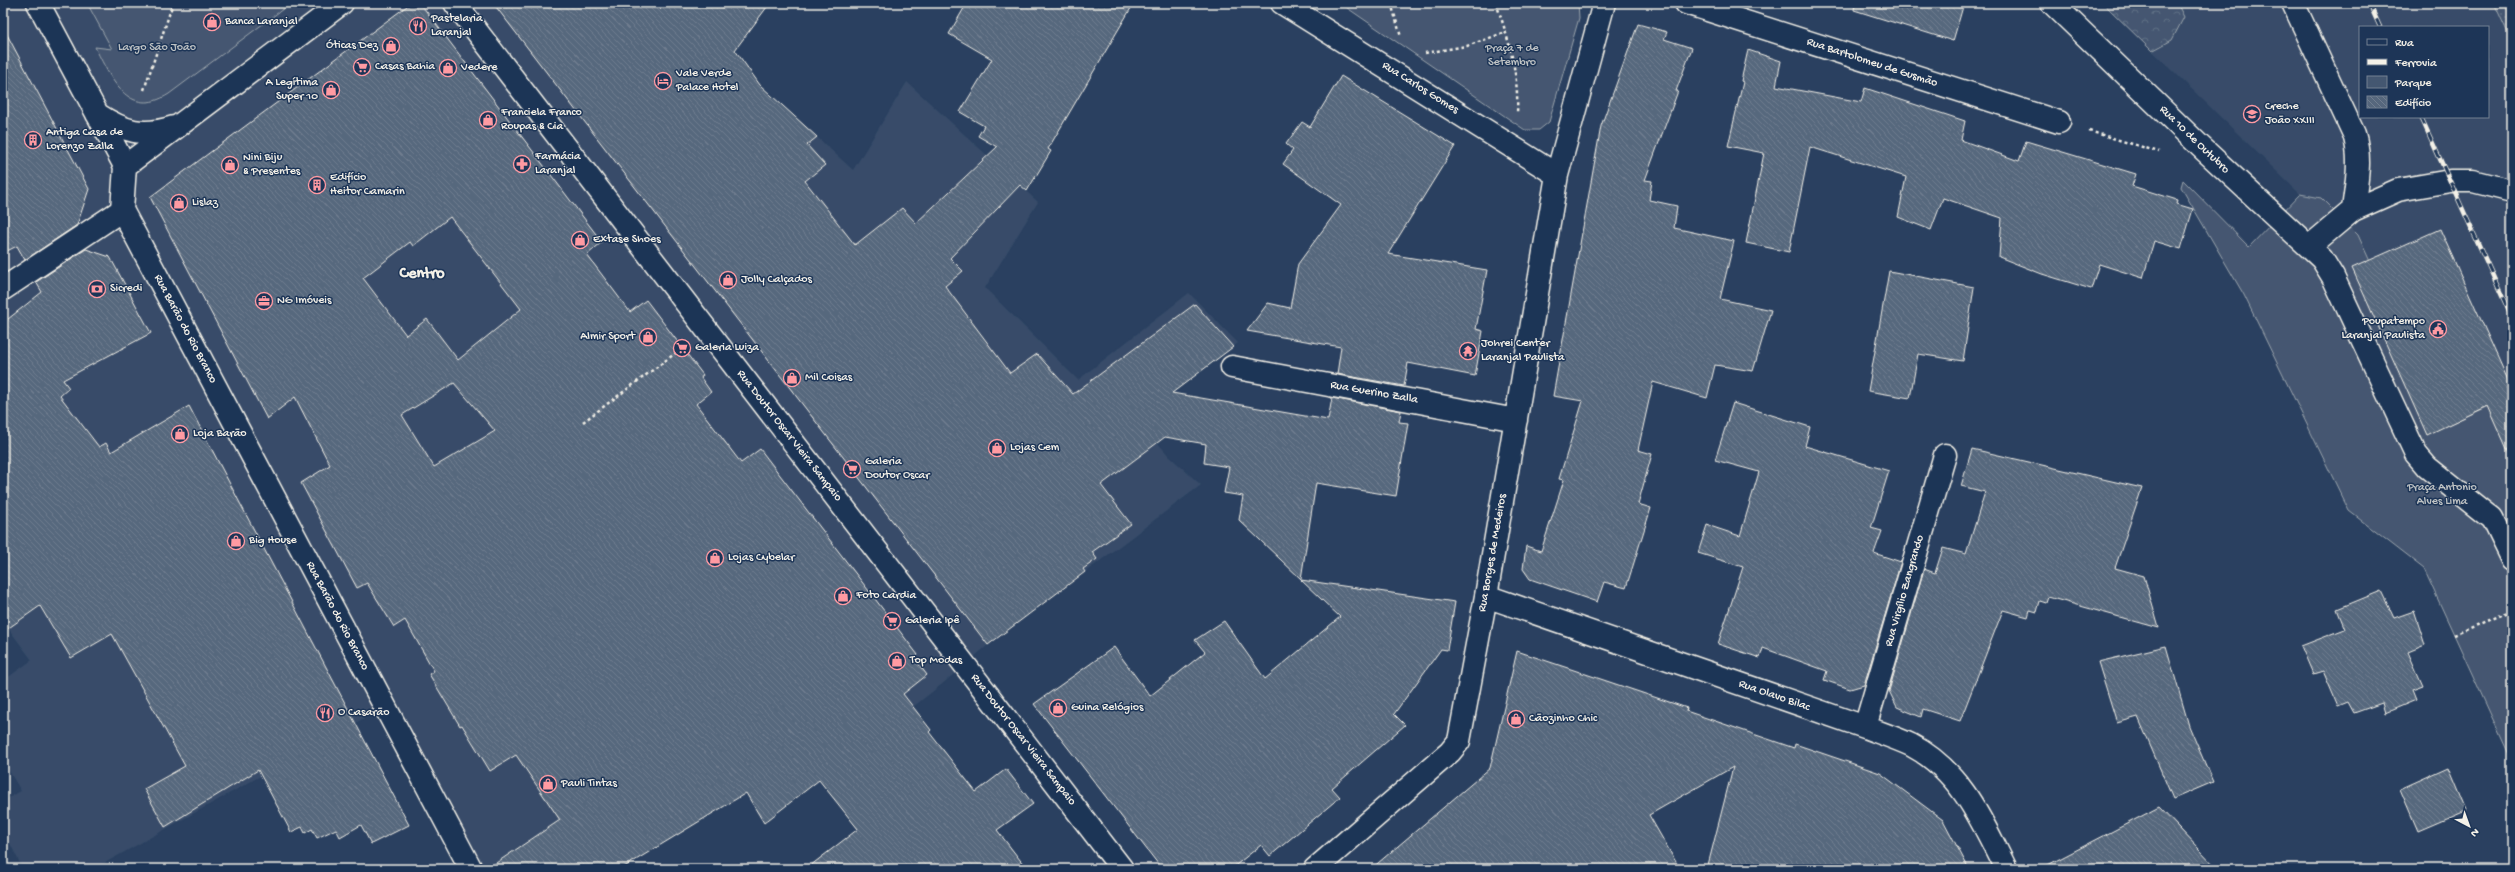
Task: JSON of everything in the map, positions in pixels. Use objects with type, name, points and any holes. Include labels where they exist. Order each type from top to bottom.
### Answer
[{"type":"street","points":[[3,289],[122,210],[125,166],[38,3]]},
{"type":"street","points":[[125,166],[342,3]]},
{"type":"street","name":"Rua Doutor Oscar Vieira Sampaio","points":[[455,3],[1122,869]]},
{"type":"street","name":"Rua Carlos Gomes","points":[[1282,3],[1557,175]]},
{"type":"street","points":[[1299,3],[1335,35]]},
{"type":"street","points":[[1557,175],[1604,3]]},
{"type":"street","name":"Rua Bartolomeu de Gusmão","points":[[1686,3],[2058,122]]},
{"type":"street","name":"Rua 10 de Outubro","points":[[2052,3],[2200,146],[2310,246],[2333,277],[2416,454],[2427,467],[2492,519],[2512,560]]},
{"type":"street","points":[[2293,3],[2354,134],[2358,149],[2359,167],[2353,210]]},
{"type":"street","points":[[97,114],[114,125],[135,133],[157,132],[181,124]]},
{"type":"street","name":"Rua Borges de Medeiros","points":[[1322,867],[1450,752],[1459,741],[1486,596],[1557,175]]},
{"type":"street","points":[[2310,246],[2353,210],[2398,190],[2427,184],[2473,181],[2512,191]]},
{"type":"street","name":"Rua Barão do Rio Branco","points":[[122,210],[471,869]]},
{"type":"street","name":"Rua Guerino Zalla","points":[[1232,367],[1516,420]]},
{"type":"street","name":"Rua Virgílio Zangrando","points":[[1865,727],[1945,455]]},
{"type":"street","name":"Rua Olavo Bilac","points":[[1486,596],[1865,727],[1910,745],[1927,755],[1947,771],[1973,803],[2006,869]]},
{"type":"path","points":[[144,90],[173,3]]},
{"type":"path","points":[[1391,3],[1401,37]]},
{"type":"path","points":[[1496,3],[1506,32],[1518,89],[1517,118]]},
{"type":"path","points":[[1426,53],[1467,46],[1506,32]]},
{"type":"path","points":[[2058,122],[2131,143]]},
{"type":"path","points":[[583,422],[707,330]]},
{"type":"path","points":[[2454,635],[2512,610]]},
{"type":"shaded area","points":[[3,3],[770,3],[735,50],[760,85],[853,170],[907,82],[1038,202],[985,288],[1078,380],[1189,293],[1238,343],[1138,420],[1169,456],[1201,485],[988,645],[941,685],[764,823],[718,744],[664,750],[486,869],[469,869],[384,707],[94,869],[23,869],[3,830],[3,801],[21,791],[3,761],[3,681],[32,660],[8,628],[3,632]]},
{"type":"shaded area","points":[[2103,3],[2494,3],[2512,42],[2512,409],[2444,426],[2321,198],[2300,194]]},
{"type":"green space","name":"Largo São João","points":[[87,3],[291,3],[169,94],[155,101],[142,102],[122,92],[107,71],[95,47],[112,49]]},
{"type":"green space","name":"Praça 7 de Setembro","points":[[1340,3],[1578,3],[1579,18],[1549,122],[1539,130],[1525,130]]},
{"type":"green space","points":[[2103,3],[2177,3],[2184,17],[2172,40],[2152,51]]},
{"type":"green space","points":[[2494,3],[2512,3],[2512,42]]},
{"type":"green space","name":"Praça Antonio Alves Lima","points":[[2183,180],[2249,247],[2300,194],[2321,198],[2358,235],[2445,426],[2507,398],[2512,409],[2512,761],[2424,569],[2349,511],[2244,295],[2181,187]]},
{"type":"building","points":[[411,3],[420,3],[602,242],[587,255],[630,312],[646,300],[703,375],[701,378],[711,392],[696,404],[741,463],[760,449],[918,655],[914,658],[927,675],[903,694],[931,730],[929,732],[976,792],[1006,769],[1033,804],[997,830],[1027,869],[806,869],[858,829],[819,780],[764,823],[746,793],[621,869],[487,869],[560,820],[516,755],[490,771],[462,725],[460,726],[429,674],[434,671],[405,620],[394,627],[367,583],[357,588],[301,483],[330,465],[295,397],[267,419],[150,197]],"holes":[[[450,217],[521,309],[458,360],[427,319],[406,335],[363,278],[410,242],[413,246]],[[454,383],[495,431],[434,467],[402,415]]]},
{"type":"building","points":[[493,3],[770,3],[735,50],[760,85],[817,137],[807,145],[825,165],[805,181],[855,245],[902,208],[916,223],[997,147],[978,136],[984,126],[960,112],[992,59],[949,34],[967,3],[1134,3],[1048,149],[1051,151],[1027,191],[1020,185],[950,258],[963,271],[945,286],[1010,373],[1037,354],[1073,394],[1195,304],[1233,347],[1172,393],[1328,420],[1332,398],[1401,411],[1399,422],[1408,423],[1396,496],[1316,483],[1301,579],[1239,520],[1243,496],[1224,493],[1229,467],[1204,463],[1206,444],[1165,437],[1101,485],[1131,524],[1092,552],[1097,559],[1083,569],[1085,572],[988,645]]},
{"type":"building","points":[[1855,3],[1964,3],[1953,41],[1854,10]]},
{"type":"building","points":[[1638,24],[1667,32],[1664,39],[1692,48],[1676,91],[1678,91],[1645,180],[1652,181],[1649,200],[1677,206],[1674,228],[1734,241],[1720,299],[1771,310],[1753,371],[1715,365],[1707,398],[1653,382],[1638,450],[1652,454],[1638,504],[1651,508],[1626,588],[1604,582],[1597,602],[1530,579],[1523,569],[1526,546],[1541,551],[1564,480],[1559,479],[1583,401],[1553,396],[1601,126]]},
{"type":"building","points":[[3,27],[89,189],[77,225],[25,260],[17,246],[3,253]]},
{"type":"building","points":[[1748,50],[1781,61],[1776,86],[1861,102],[1865,88],[1965,121],[1961,140],[2019,161],[2026,141],[2136,174],[2132,186],[2177,200],[2176,204],[2193,209],[2181,249],[2154,241],[2143,278],[2099,264],[2091,289],[2042,274],[1999,257],[2002,218],[1943,198],[1931,230],[1898,217],[1906,177],[1810,147],[1789,252],[1746,243],[1764,153],[1728,146],[1743,82],[1741,81]]},
{"type":"building","points":[[1341,76],[1455,146],[1388,254],[1487,270],[1476,329],[1483,331],[1475,376],[1408,363],[1404,386],[1337,374],[1341,347],[1247,331],[1268,303],[1290,308],[1298,264],[1341,205],[1283,164],[1293,150],[1286,144],[1302,122],[1310,127]]},
{"type":"building","points":[[2440,229],[2512,389],[2512,460],[2488,406],[2427,435],[2352,268]]},
{"type":"building","points":[[86,249],[110,257],[151,333],[63,380],[69,388],[60,396],[99,447],[106,443],[111,452],[189,406],[409,825],[371,844],[361,825],[340,837],[336,829],[317,838],[312,829],[305,833],[302,827],[291,832],[258,770],[165,827],[144,789],[185,766],[112,634],[71,658],[40,606],[3,632],[3,323],[42,292],[36,282]]},
{"type":"building","points":[[1889,271],[1974,287],[1963,361],[1918,354],[1910,398],[1868,391]]},
{"type":"building","points":[[1733,403],[1810,427],[1805,446],[1889,471],[1871,528],[1882,531],[1874,553],[1901,562],[1864,685],[1850,689],[1824,680],[1827,671],[1763,648],[1760,658],[1718,644],[1743,567],[1698,553],[1707,525],[1740,536],[1759,472],[1715,460]]},
{"type":"building","points":[[1972,449],[2142,488],[2115,568],[2144,576],[2159,628],[2048,597],[2046,603],[2040,601],[2037,612],[2030,610],[2028,617],[2003,610],[1960,721],[1923,709],[1921,717],[1897,707],[1889,691],[1924,569],[1935,573],[1943,548],[1966,554],[1985,492],[1961,486]]},
{"type":"building","points":[[1301,580],[1455,602],[1447,650],[1441,649],[1394,714],[1405,725],[1332,788],[1340,797],[1270,856],[1261,845],[1231,869],[1162,869],[1034,704],[1114,647],[1150,696],[1205,652],[1195,640],[1224,621],[1265,679],[1340,617]]},
{"type":"building","points":[[2381,591],[2394,618],[2414,611],[2425,645],[2408,652],[2423,686],[2412,690],[2416,700],[2385,713],[2382,703],[2354,713],[2348,702],[2338,706],[2323,671],[2313,674],[2301,646],[2345,629],[2337,609]]},
{"type":"building","points":[[2166,646],[2189,726],[2213,782],[2173,799],[2138,717],[2117,723],[2098,662]]},
{"type":"building","points":[[1517,651],[1687,708],[1686,711],[1794,748],[1795,744],[1880,773],[1943,820],[1969,869],[1707,869],[1733,767],[1649,815],[1680,869],[1371,869],[1490,768]]},
{"type":"building","points":[[2449,767],[2467,810],[2418,831],[2400,789]]},
{"type":"building","points":[[2159,807],[2218,869],[2040,869],[2115,830]]},
{"type":"railway","points":[[2369,3],[2380,26]]},
{"type":"railway","points":[[2421,118],[2512,318]]},
{"type":"place","name":"Banca Laranjal","points":[[212,22]]},
{"type":"place","name":"Pastelaria Laranjal","points":[[418,26]]},
{"type":"place","name":"Óticas Dez","points":[[391,46]]},
{"type":"place","name":"Casas Bahia","points":[[362,67]]},
{"type":"place","name":"Vedere","points":[[448,68]]},
{"type":"place","name":"Vale Verde Palace Hotel","points":[[663,81]]},
{"type":"place","name":"A Legítima Super 10","points":[[331,90]]},
{"type":"place","name":"Creche João XXIII","points":[[2252,114]]},
{"type":"place","name":"Franciela Franco Roupas & Cia","points":[[488,120]]},
{"type":"place","name":"Antiga Casa de Lorenzo Zalla","points":[[33,140]]},
{"type":"place","name":"Farmácia Laranjal","points":[[522,164]]},
{"type":"place","name":"Nini Biju & Presentes","points":[[230,165]]},
{"type":"place","name":"Edifício Heitor Camarin","points":[[317,185]]},
{"type":"place","name":"Lislaz","points":[[179,203]]},
{"type":"place","name":"Extase Shoes","points":[[580,240]]},
{"type":"place","name":"Jolly Calçados","points":[[728,280]]},
{"type":"place","name":"Sicredi","points":[[97,289]]},
{"type":"place","name":"NG Imóveis","points":[[264,301]]},
{"type":"place","name":"Poupatempo Laranjal Paulista","points":[[2438,329]]},
{"type":"place","name":"Almir Sport","points":[[648,337]]},
{"type":"place","name":"Galeria Luiza","points":[[682,348]]},
{"type":"place","name":"Johrei Center Laranjal Paulista","points":[[1468,351]]},
{"type":"place","name":"Mil Coisas","points":[[792,378]]},
{"type":"place","name":"Loja Barão","points":[[180,434]]},
{"type":"place","name":"Lojas Cem","points":[[997,448]]},
{"type":"place","name":"Galeria Doutor Oscar","points":[[852,469]]},
{"type":"place","name":"Big House","points":[[236,541]]},
{"type":"place","name":"Lojas Cybelar","points":[[715,558]]},
{"type":"place","name":"Foto Cardia","points":[[843,596]]},
{"type":"place","name":"Galeria Ipê","points":[[892,621]]},
{"type":"place","name":"Top Modas","points":[[897,661]]},
{"type":"place","name":"Guina Relógios","points":[[1058,708]]},
{"type":"place","name":"O Casarão","points":[[325,713]]},
{"type":"place","name":"Cãozinho Chic","points":[[1516,719]]},
{"type":"place","name":"Pauli Tintas","points":[[548,784]]},
{"type":"district","name":"Centro","points":[[422,274]]}]
